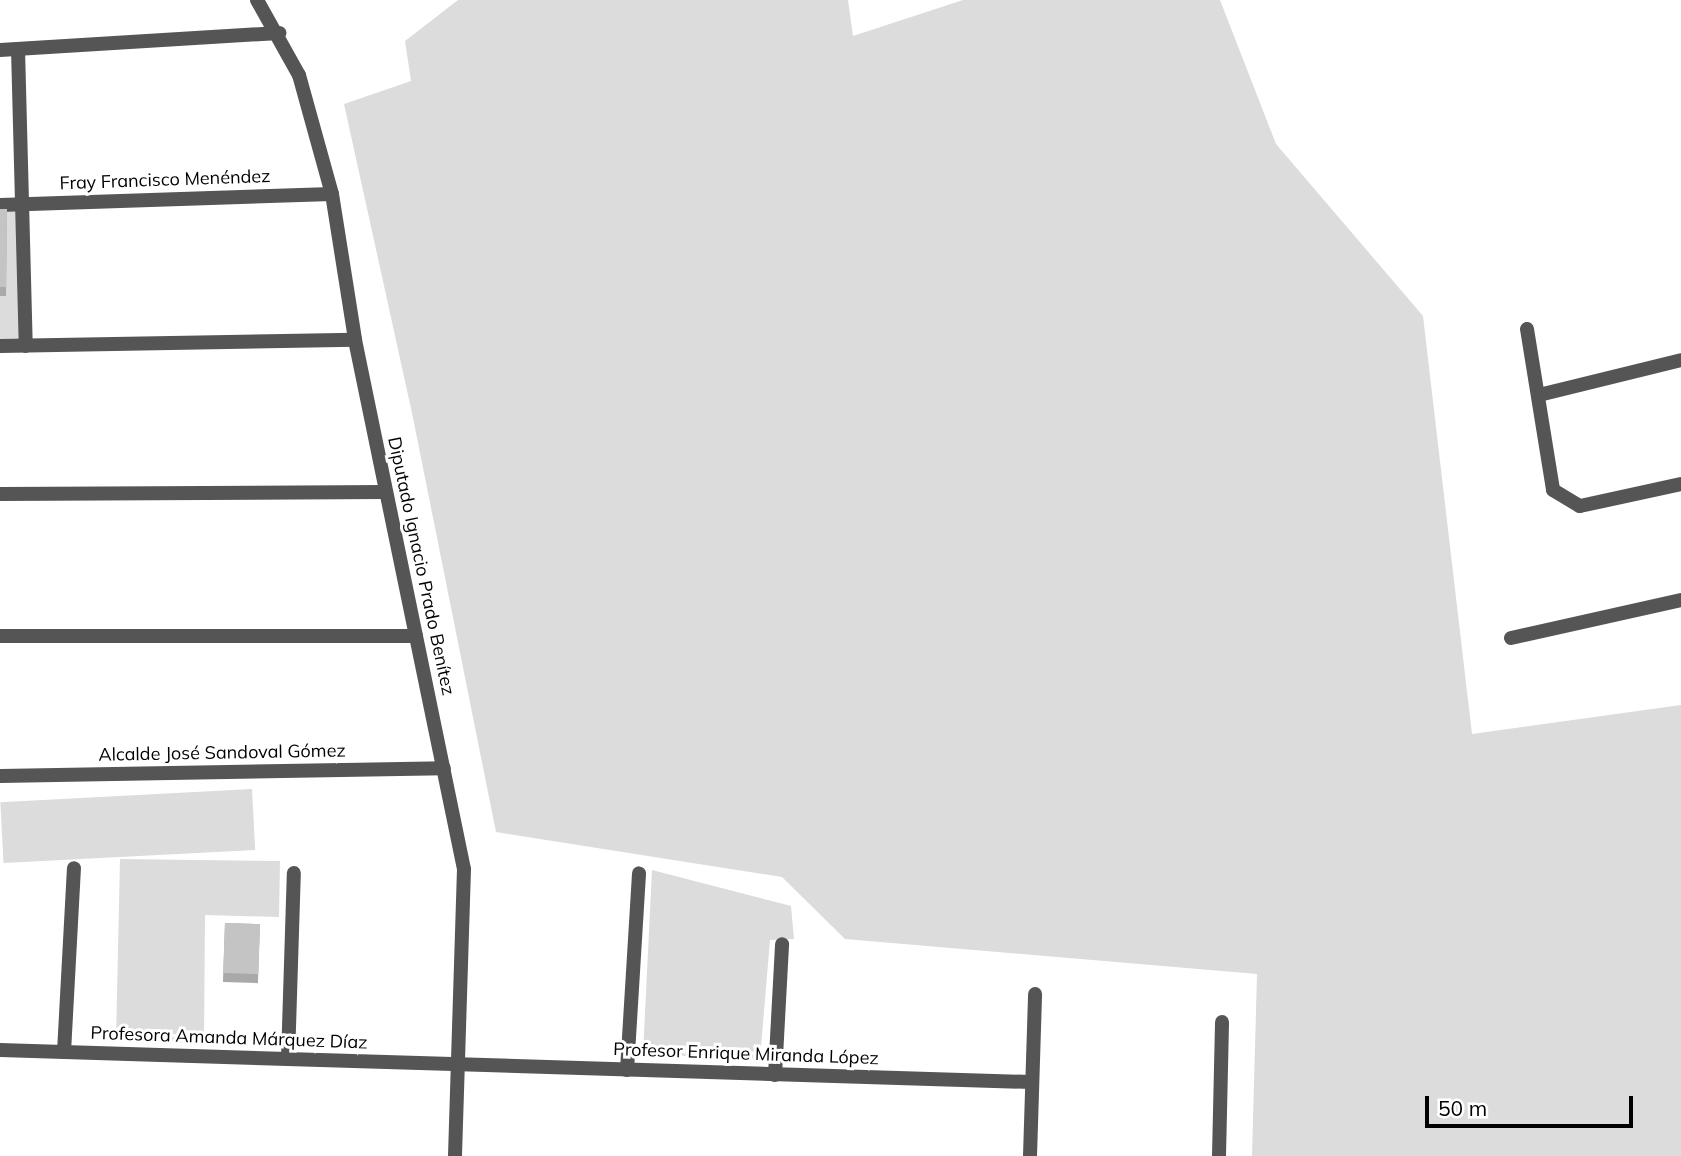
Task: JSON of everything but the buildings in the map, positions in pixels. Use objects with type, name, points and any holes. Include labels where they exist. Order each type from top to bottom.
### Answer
[{"type":"street","name":"Diputado Ignacio Prado Benítez","points":[[257,0],[279,33],[299,75],[332,194],[355,341],[464,869],[455,1156]]},
{"type":"street","points":[[0,50],[279,33]]},
{"type":"street","points":[[18,50],[26,346]]},
{"type":"street","name":"Fray Francisco Menéndez","points":[[0,205],[332,194]]},
{"type":"street","points":[[1527,329],[1553,490],[1580,506],[1681,484]]},
{"type":"street","points":[[0,346],[355,341]]},
{"type":"street","points":[[1539,395],[1681,360]]},
{"type":"street","points":[[0,494],[385,492]]},
{"type":"street","points":[[1511,638],[1681,600]]},
{"type":"street","points":[[0,636],[416,636]]},
{"type":"street","name":"Alcalde José Sandoval Gómez","points":[[0,776],[444,768]]},
{"type":"street","points":[[64,1052],[74,869]]},
{"type":"street","points":[[288,1059],[294,873]]},
{"type":"street","points":[[627,1070],[639,873]]},
{"type":"street","points":[[775,1075],[782,944]]},
{"type":"street","points":[[1030,1156],[1035,994]]},
{"type":"street","points":[[1219,1156],[1222,1022]]},
{"type":"street","name":"Profesora Amanda Márquez Díaz","points":[[0,1050],[457,1065]]},
{"type":"street","name":"Profesor Enrique Miranda López","points":[[457,1065],[1032,1082]]},
{"type":"shaded area","points":[[458,0],[848,0],[853,36],[963,0],[1220,0],[1276,144],[1423,316],[1472,734],[1681,705],[1681,1156],[1252,1156],[1257,974],[845,939],[782,877],[496,832],[412,413],[344,104],[411,81],[405,41]]},
{"type":"shaded area","points":[[0,206],[20,206],[24,344],[0,344]]},
{"type":"shaded area","points":[[252,789],[255,850],[4,863],[0,802]]},
{"type":"shaded area","points":[[120,859],[280,861],[279,917],[205,915],[204,1043],[116,1040]]},
{"type":"shaded area","points":[[652,870],[791,906],[794,939],[770,940],[760,1059],[643,1054]]}]
